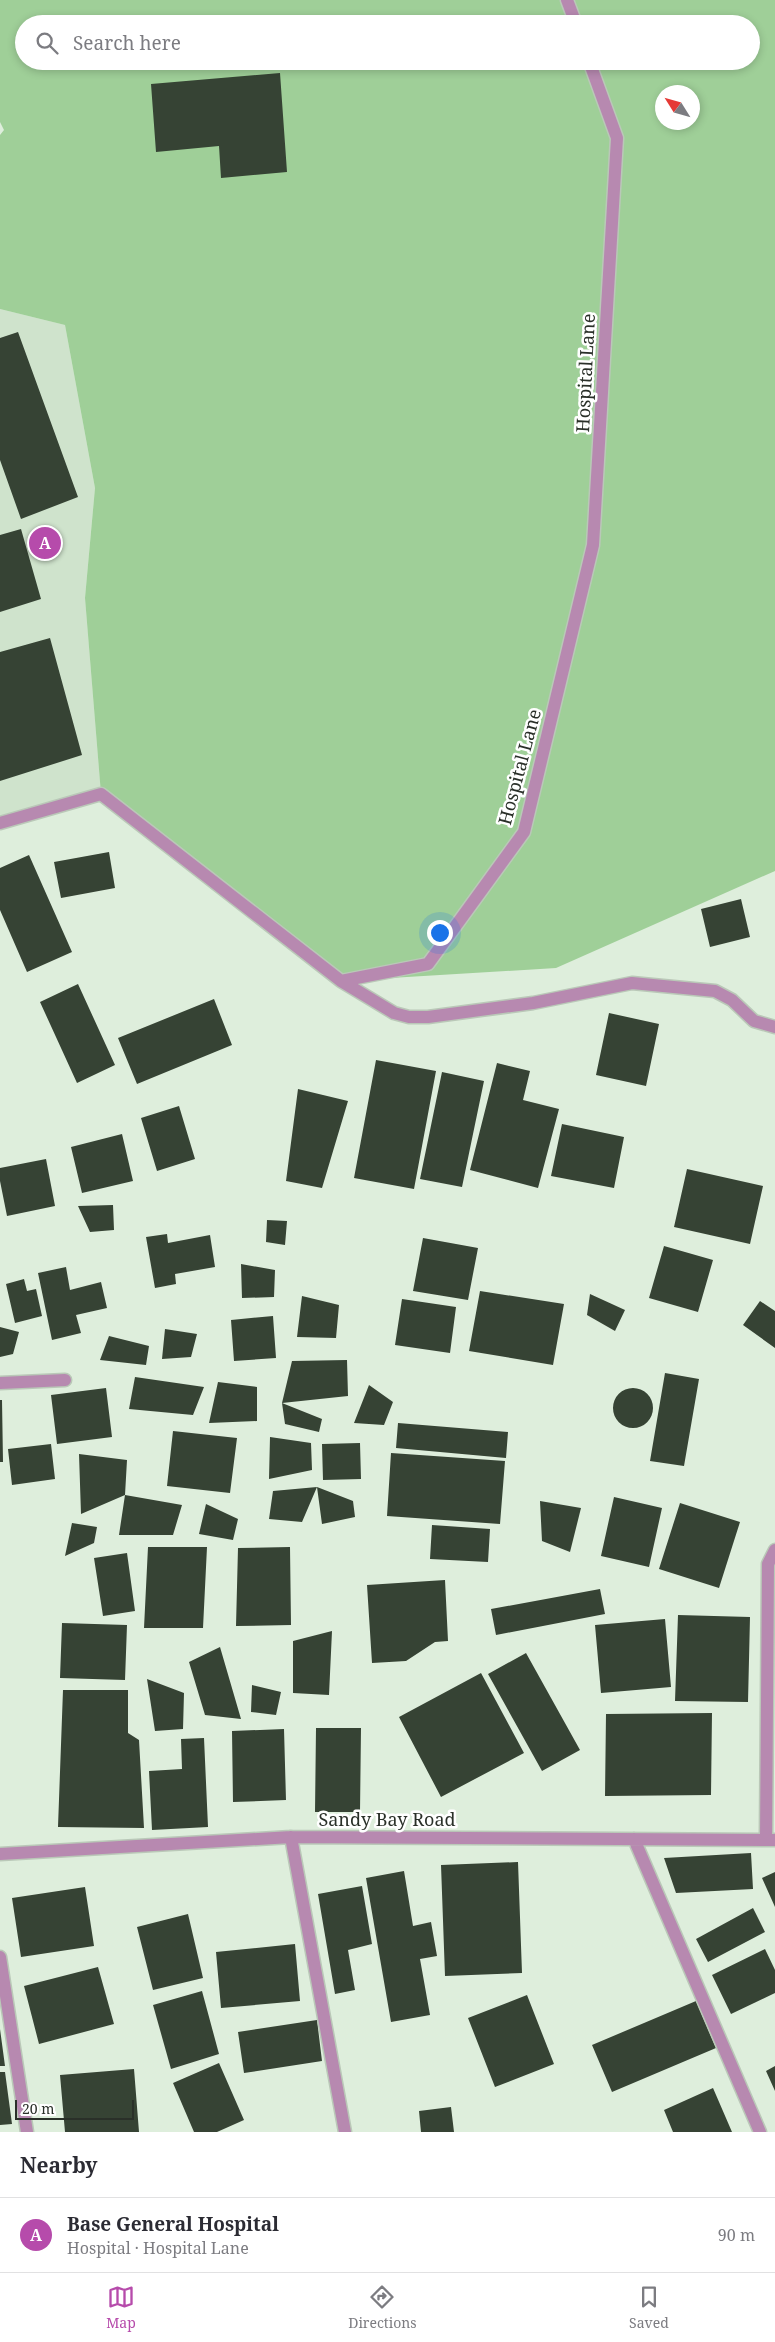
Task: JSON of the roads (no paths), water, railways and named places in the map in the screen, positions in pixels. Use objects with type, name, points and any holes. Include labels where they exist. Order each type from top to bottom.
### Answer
[{"type":"street","points":[[567,0],[573,15]]},
{"type":"street","name":"Hospital Lane","points":[[341,981],[428,964],[524,832],[593,544],[617,138],[592,70]]},
{"type":"street","points":[[0,823],[101,794],[265,924],[341,981],[394,1013],[410,1017],[428,1017],[533,1003],[632,983],[715,991],[732,1000],[754,1021],[775,1027]]},
{"type":"street","points":[[0,1383],[65,1380]]},
{"type":"street","points":[[770,1840],[768,1564],[775,1550]]},
{"type":"street","points":[[291,1837],[345,2132]]},
{"type":"street","name":"Sandy Bay Road","points":[[0,1854],[291,1837],[770,1840]]},
{"type":"street","points":[[634,1839],[760,2132]]},
{"type":"street","points":[[0,1957],[27,2132]]},
{"type":"place","name":"Base General Hospital","points":[[45,543]]}]
